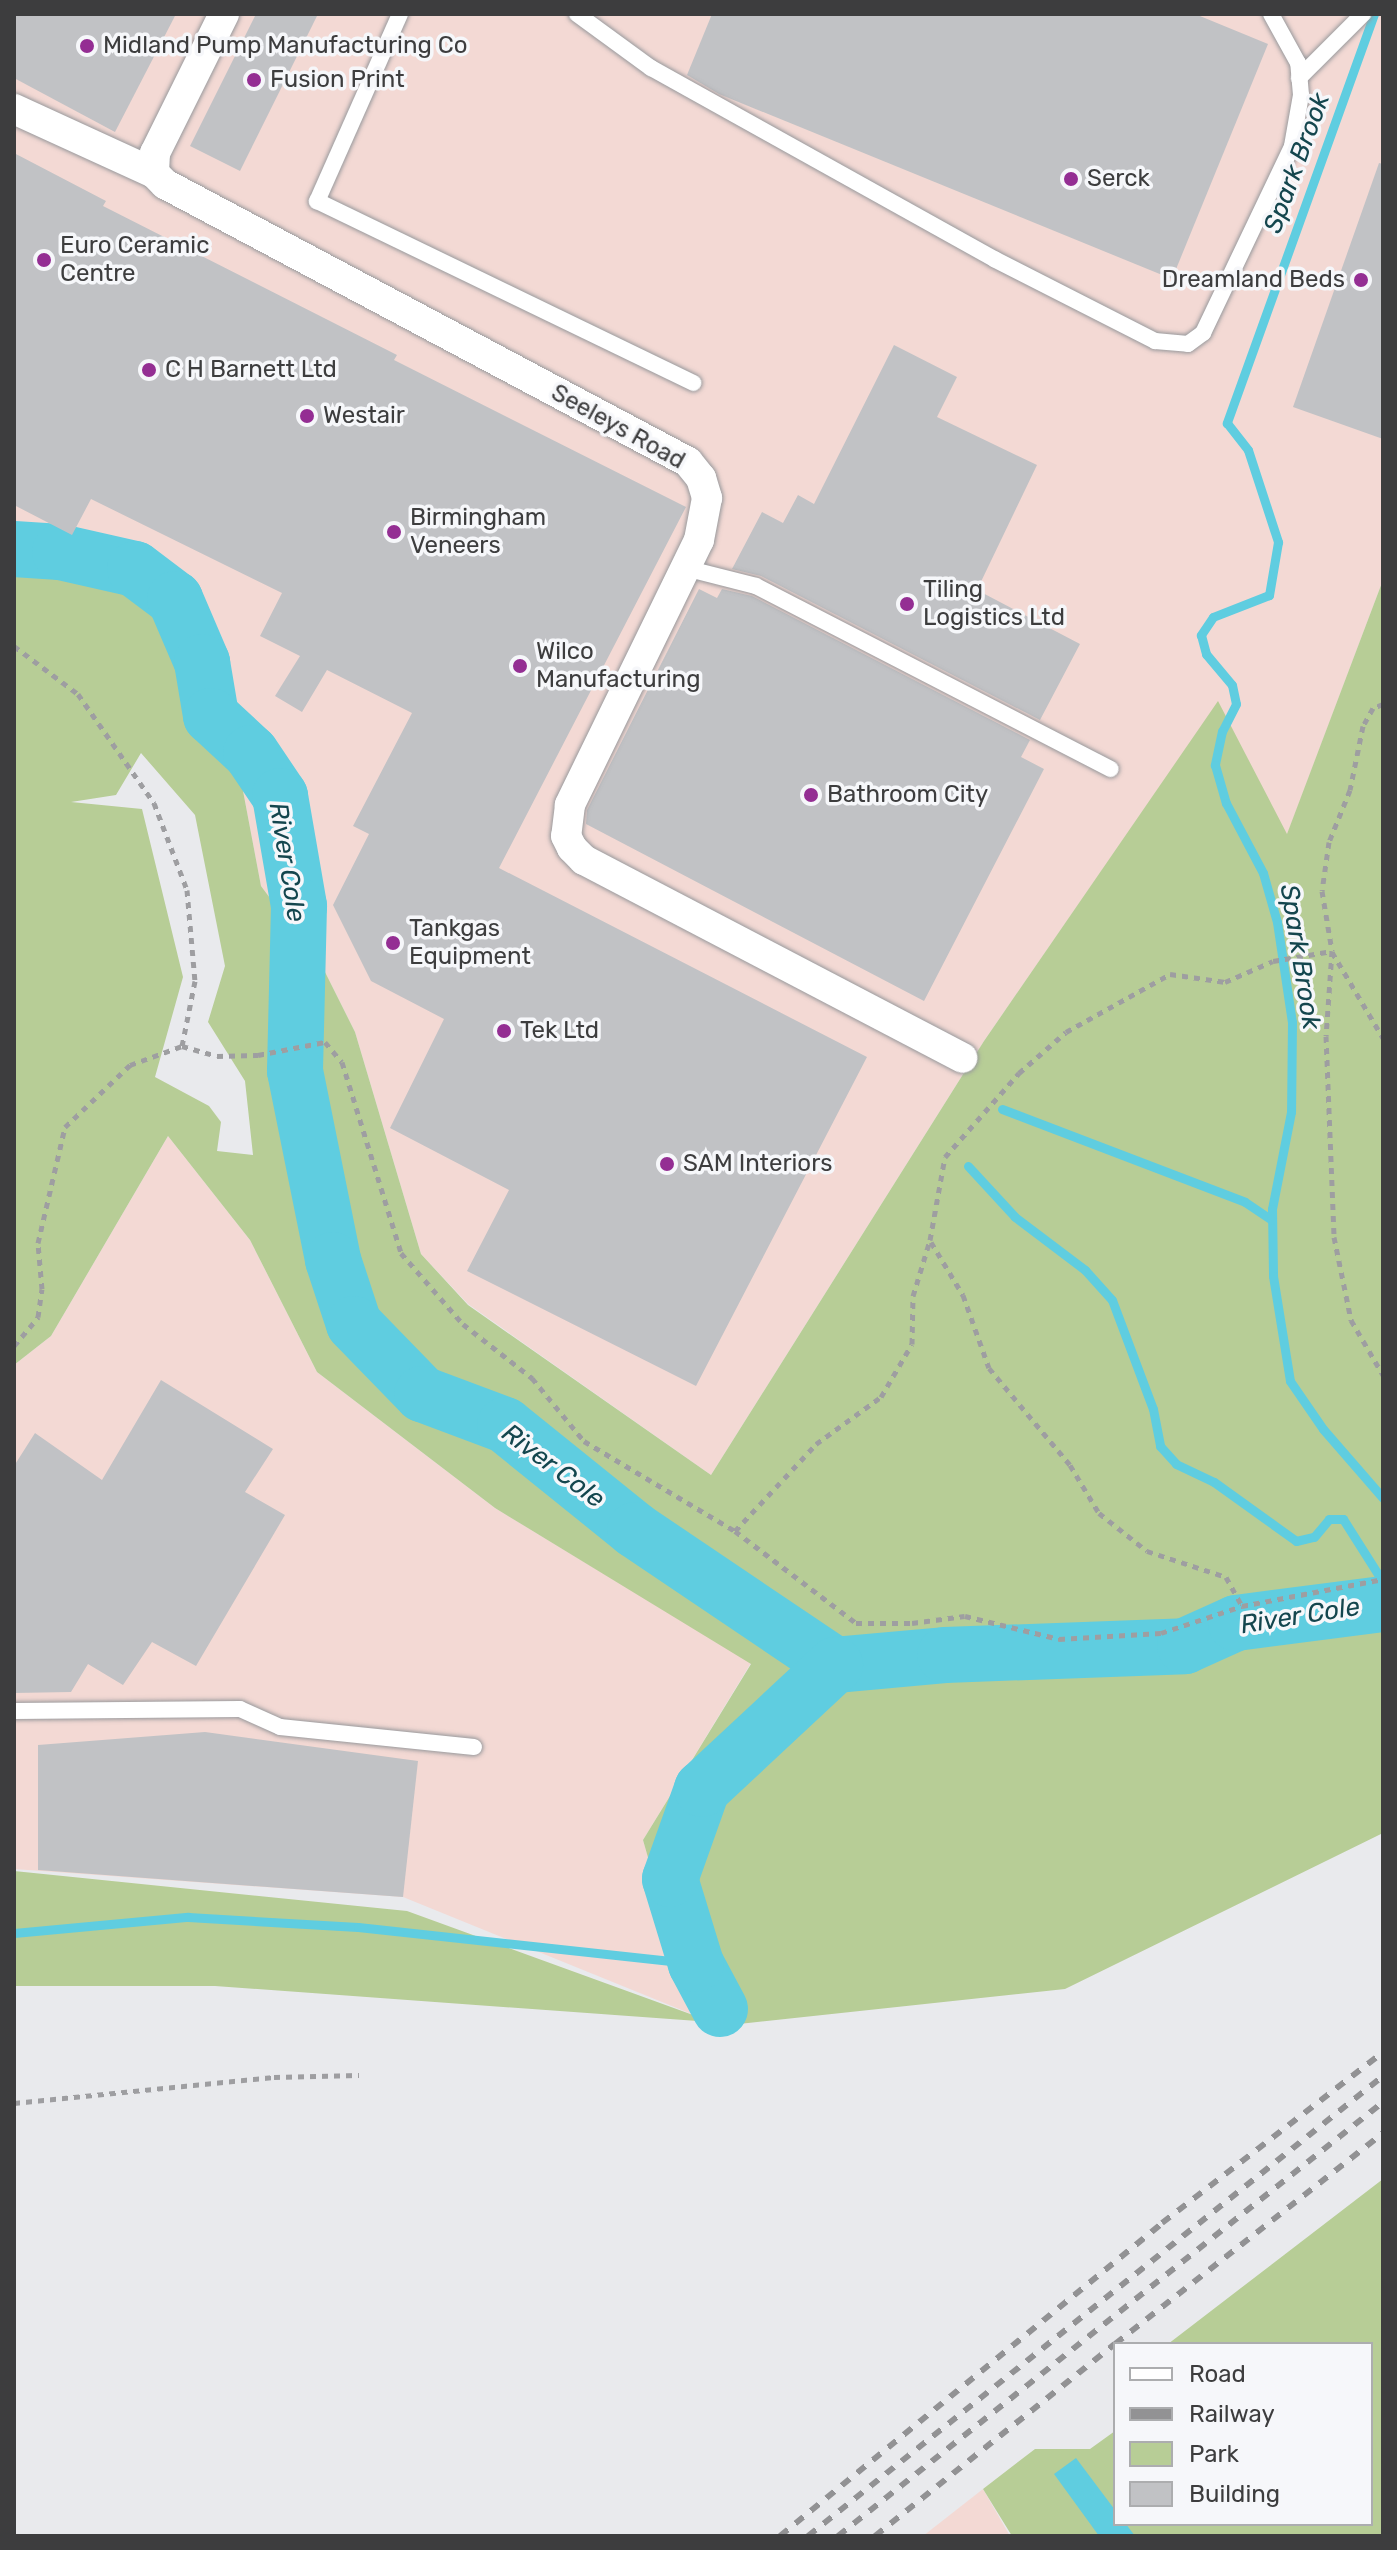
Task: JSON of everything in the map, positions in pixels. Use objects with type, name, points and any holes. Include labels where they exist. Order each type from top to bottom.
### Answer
[{"type":"street","points":[[154,173],[155,153],[224,14]]},
{"type":"street","name":"Seeleys Road","points":[[14,109],[154,173],[165,184],[688,462],[701,478],[707,498],[706,518],[685,568],[570,805],[566,836],[584,860],[962,1058]]},
{"type":"lane","points":[[400,14],[317,201],[693,383]]},
{"type":"lane","points":[[577,14],[651,68],[994,259],[1155,341],[1188,344],[1203,333],[1292,146],[1298,63],[1271,14]]},
{"type":"lane","points":[[1299,78],[1363,14]]},
{"type":"lane","points":[[685,568],[756,586],[1110,769]]},
{"type":"lane","points":[[14,1711],[240,1709],[280,1727],[474,1747]]},
{"type":"path","points":[[14,646],[78,694],[154,803],[187,890],[195,981],[182,1046]]},
{"type":"path","points":[[1383,704],[1373,708],[1363,726],[1350,790],[1329,842],[1322,891],[1332,951],[1326,1036],[1334,1237],[1351,1320],[1383,1375]]},
{"type":"path","points":[[735,1531],[816,1444],[881,1397],[912,1344],[913,1296],[930,1240],[945,1157],[1019,1073],[1066,1032],[1170,974],[1225,982],[1290,956],[1313,958],[1332,951]]},
{"type":"path","points":[[1332,951],[1383,1038]]},
{"type":"path","points":[[14,1346],[38,1317],[42,1289],[38,1243],[65,1127],[130,1065],[182,1046],[217,1056],[258,1055],[325,1042],[342,1062],[401,1253],[463,1324],[532,1378],[584,1441],[735,1531],[856,1623],[912,1623],[965,1616],[1059,1639],[1161,1633],[1242,1606],[1383,1579]]},
{"type":"path","points":[[930,1240],[963,1295],[989,1368],[1070,1465],[1099,1513],[1147,1551],[1226,1577],[1242,1606]]},
{"type":"path","points":[[14,2103],[274,2077],[359,2075]]},
{"type":"shaded area","points":[[14,14],[1383,14],[1383,580],[1287,835],[1218,702],[984,1041],[711,1475],[468,1304],[421,1254],[355,1032],[325,972],[261,886],[230,722],[108,549],[14,525]]},
{"type":"shaded area","points":[[168,1136],[250,1240],[317,1372],[495,1508],[751,1663],[643,1840],[694,2015],[403,1897],[14,1869],[14,1365],[51,1336]]},
{"type":"shaded area","points":[[983,2489],[1010,2536],[923,2536]]},
{"type":"green space","points":[[14,525],[108,549],[196,627],[230,722],[261,886],[325,972],[355,1032],[421,1254],[468,1305],[711,1475],[984,1041],[1218,701],[1287,834],[1383,580],[1383,1833],[1065,1989],[739,2024],[215,1986],[14,1986],[14,1871],[407,1911],[693,2015],[643,1840],[751,1664],[495,1508],[317,1372],[250,1240],[168,1136],[51,1336],[14,1365]],"holes":[[[141,753],[195,815],[225,966],[208,1022],[245,1081],[253,1155],[217,1151],[221,1122],[209,1106],[155,1077],[183,977],[142,809],[71,802],[116,795]]]},
{"type":"green space","points":[[1383,2179],[1383,2536],[1012,2536],[983,2489],[1035,2449],[1090,2449],[1113,2432],[1113,2526],[1373,2526],[1373,2342],[1171,2342]]},
{"type":"water","points":[[1076,2458],[1113,2507],[1113,2526],[1128,2526],[1135,2536],[1099,2536],[1054,2474]]},
{"type":"building","name":"Midland Pump Manufacturing Co","points":[[14,14],[176,14],[115,132],[14,78]]},
{"type":"building","name":"Fusion Print","points":[[256,14],[318,14],[240,171],[190,146]]},
{"type":"building","name":"Serck","points":[[712,14],[1195,14],[1268,44],[1172,279],[719,94],[687,75]]},
{"type":"building","points":[[14,153],[106,201],[103,206],[397,355],[394,360],[686,507],[499,868],[867,1057],[696,1386],[467,1271],[509,1190],[390,1128],[444,1019],[371,981],[333,905],[369,834],[353,826],[412,713],[327,670],[302,712],[275,696],[300,656],[260,636],[282,593],[91,499],[72,535],[14,505]]},
{"type":"building","name":"Dreamland Beds","points":[[1379,163],[1383,164],[1383,439],[1293,407]]},
{"type":"building","points":[[894,345],[957,377],[937,417],[1037,465],[977,590],[1080,644],[1040,720],[761,576],[732,569],[762,512],[783,523],[798,495],[814,504]]},
{"type":"building","name":"Bathroom City","points":[[699,589],[717,598],[722,589],[752,596],[1030,740],[1021,757],[1044,769],[924,1001],[586,824],[587,810]]},
{"type":"building","points":[[161,1380],[273,1449],[245,1492],[285,1515],[196,1666],[152,1642],[123,1685],[88,1664],[71,1692],[14,1693],[14,1466],[35,1433],[102,1480]]},
{"type":"building","points":[[205,1732],[418,1761],[403,1897],[38,1870],[38,1745]]},
{"type":"waterway","name":"Spark Brook","points":[[1374,14],[1227,423],[1248,450],[1278,542],[1269,595],[1213,617],[1201,635],[1206,654],[1232,685],[1236,704],[1222,731],[1215,765],[1226,803],[1263,873],[1277,922],[1292,1022],[1291,1112],[1272,1209],[1273,1276],[1290,1381],[1323,1429],[1383,1498]]},
{"type":"waterway","name":"River Cole","points":[[14,549],[60,552],[135,569],[175,599],[202,662],[211,716],[251,753],[280,796],[299,906],[295,1071],[333,1260],[354,1324],[422,1394],[505,1425],[635,1530],[835,1665],[945,1655],[1185,1646],[1236,1623],[1383,1604]]},
{"type":"waterway","points":[[1002,1109],[1245,1202],[1272,1220]]},
{"type":"waterway","points":[[968,1166],[1015,1217],[1085,1270],[1112,1300],[1153,1409],[1160,1446],[1176,1464],[1214,1482],[1296,1541],[1314,1537],[1329,1519],[1343,1519],[1383,1582]]},
{"type":"waterway","points":[[720,2009],[696,1964],[670,1879],[702,1789],[835,1665]]},
{"type":"waterway","points":[[14,1933],[188,1917],[358,1927],[696,1964]]},
{"type":"railway","points":[[780,2536],[1162,2223],[1383,2052]]},
{"type":"railway","points":[[808,2536],[1383,2076]]},
{"type":"railway","points":[[838,2536],[1383,2102]]},
{"type":"railway","points":[[1118,2342],[1383,2133]]},
{"type":"railway","points":[[875,2536],[1113,2346]]},
{"type":"place","name":"Midland Pump Manufacturing Co","points":[[87,46]]},
{"type":"place","name":"Fusion Print","points":[[254,80]]},
{"type":"place","name":"Serck","points":[[1071,179]]},
{"type":"place","name":"Euro Ceramic Centre","points":[[44,260]]},
{"type":"place","name":"Dreamland Beds","points":[[1361,280]]},
{"type":"place","name":"C H Barnett Ltd","points":[[149,370]]},
{"type":"place","name":"Westair","points":[[307,416]]},
{"type":"place","name":"Birmingham Veneers","points":[[394,532]]},
{"type":"place","name":"Tiling Logistics Ltd","points":[[907,604]]},
{"type":"place","name":"Wilco Manufacturing","points":[[520,666]]},
{"type":"place","name":"Bathroom City","points":[[811,795]]},
{"type":"place","name":"Tankgas Equipment","points":[[393,943]]},
{"type":"place","name":"Tek Ltd","points":[[504,1031]]},
{"type":"place","name":"SAM Interiors","points":[[667,1164]]}]
